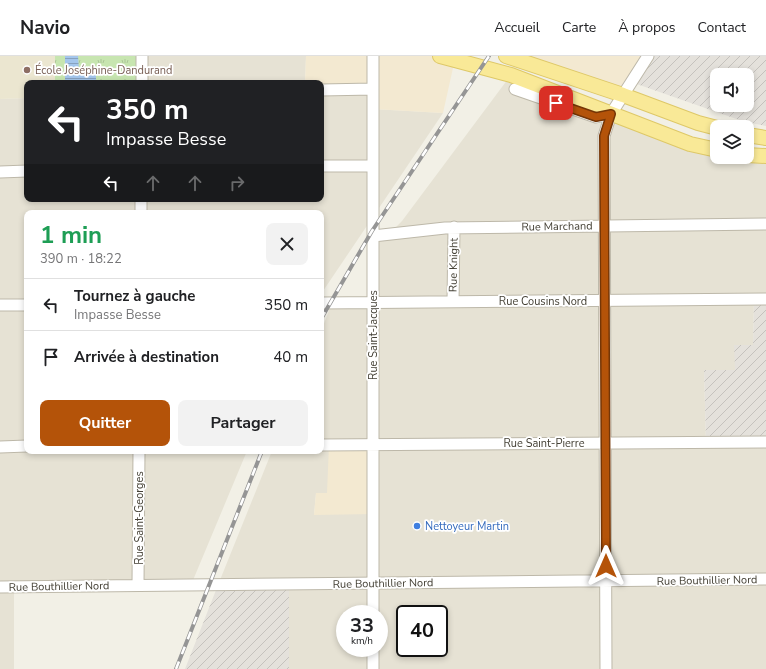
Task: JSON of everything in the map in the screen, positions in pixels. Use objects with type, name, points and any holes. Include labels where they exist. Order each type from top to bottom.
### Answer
[{"type":"main road","points":[[440,56],[511,75],[690,144],[710,148]]},
{"type":"main road","points":[[506,56],[623,95],[698,123]]},
{"type":"main road","points":[[661,133],[665,125],[671,120],[682,120],[710,126]]},
{"type":"main road","points":[[754,136],[766,138]]},
{"type":"main road","points":[[754,155],[766,156]]},
{"type":"street","points":[[142,56],[142,80]]},
{"type":"street","name":"Rue Saint-Jacques","points":[[373,56],[373,605]]},
{"type":"street","points":[[606,669],[604,136],[611,114],[648,56]]},
{"type":"street","points":[[324,90],[373,89]]},
{"type":"street","points":[[515,89],[596,117],[611,114]]},
{"type":"street","points":[[324,166],[373,166]]},
{"type":"street","points":[[0,172],[24,171]]},
{"type":"street","name":"Rue Marchand","points":[[373,236],[454,227],[766,224]]},
{"type":"street","name":"Rue Knight","points":[[453,302],[454,227]]},
{"type":"street","name":"Rue Cousins Nord","points":[[324,303],[766,299]]},
{"type":"street","points":[[0,305],[24,305]]},
{"type":"street","name":"Rue Saint-Pierre","points":[[324,445],[766,442]]},
{"type":"street","points":[[0,446],[24,446]]},
{"type":"street","name":"Rue Saint-Georges","points":[[138,586],[139,454]]},
{"type":"street","name":"Rue Bouthillier Nord","points":[[0,587],[766,579]]},
{"type":"street","points":[[373,657],[374,669]]},
{"type":"shaded area","name":"École Joséphine-Dandurand","points":[[0,56],[55,56],[55,80],[24,80],[24,98],[0,99]]},
{"type":"shaded area","points":[[142,56],[306,56],[305,80],[142,80]]},
{"type":"shaded area","points":[[306,56],[440,56],[455,59],[443,113],[373,109],[372,89],[324,90],[324,80],[305,80]]},
{"type":"shaded area","points":[[506,56],[648,56],[623,95]]},
{"type":"shaded area","points":[[648,56],[766,56],[766,126],[754,124],[754,120],[739,120],[716,112],[754,112],[754,68],[710,68],[710,110],[631,82]]},
{"type":"shaded area","points":[[511,75],[710,147],[710,164],[754,164],[754,156],[766,156],[766,299],[754,299],[753,345],[735,370],[704,370],[706,442],[766,442],[766,669],[289,669],[289,584],[218,585],[271,454],[324,454],[324,323],[332,303],[373,302],[373,236],[389,234],[402,221]],"holes":[[[316,493],[327,493],[314,515]]]},
{"type":"shaded area","points":[[373,89],[373,109],[443,113],[324,290],[324,210],[24,210],[24,454],[246,454],[191,585],[14,587],[14,669],[0,669],[0,99],[24,98],[24,202],[324,202],[324,90]]},
{"type":"shaded area","points":[[754,299],[766,299],[766,442],[706,442],[704,370],[735,370],[734,345],[753,345]]},
{"type":"shaded area","points":[[373,444],[373,514],[314,515],[316,493],[327,493],[329,445]]},
{"type":"shaded area","points":[[289,584],[289,669],[185,669],[218,585]]},
{"type":"green space","points":[[55,56],[142,56],[142,80],[55,80]]},
{"type":"water","points":[[65,56],[78,56],[79,69],[96,69],[96,80],[65,80]]},
{"type":"railway","points":[[324,314],[372,231],[489,56]]},
{"type":"railway","points":[[176,669],[261,454]]},
{"type":"place","name":"École Joséphine-Dandurand","points":[[27,70]]},
{"type":"place","name":"Nettoyeur Martin","points":[[417,526]]},
{"type":"route","points":[[556,103],[596,117],[611,114],[604,136],[606,566]]}]
